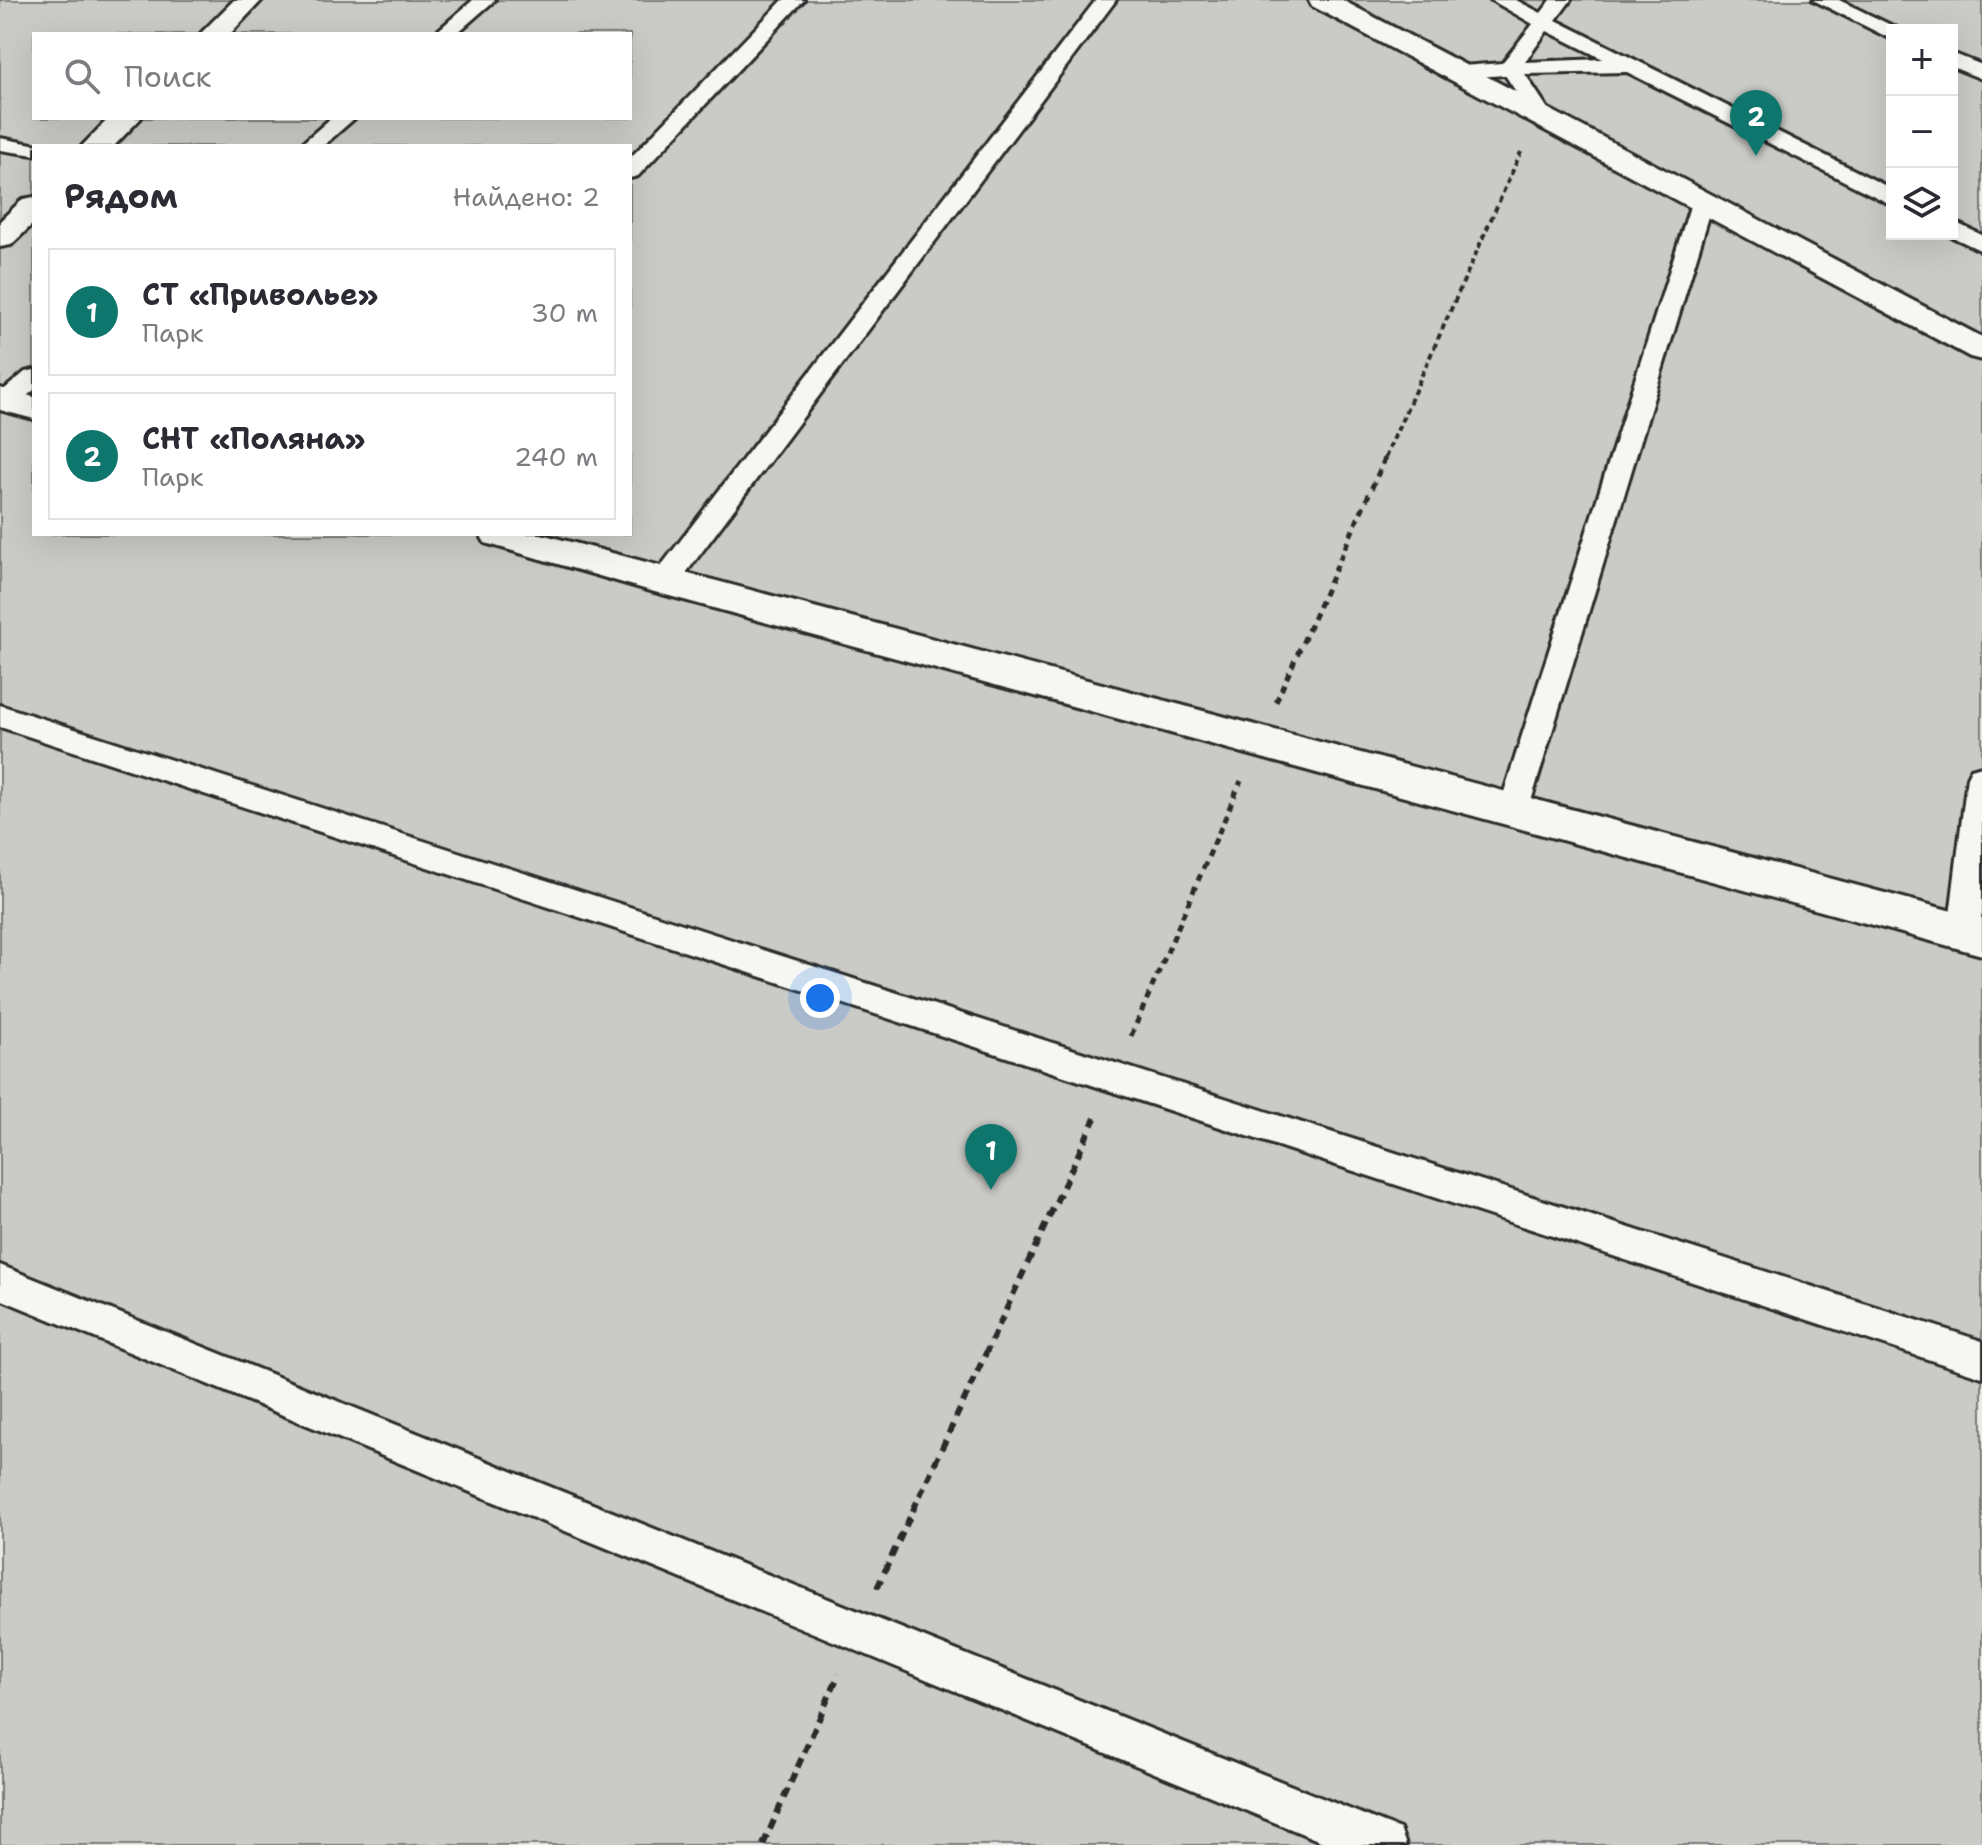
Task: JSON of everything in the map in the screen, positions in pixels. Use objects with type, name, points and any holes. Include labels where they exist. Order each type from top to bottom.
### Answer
[{"type":"street","points":[[216,32],[249,0]]},
{"type":"street","points":[[1322,0],[1539,112],[1982,350]]},
{"type":"street","points":[[99,144],[124,120]]},
{"type":"street","points":[[0,238],[32,208]]},
{"type":"street","points":[[505,536],[664,582],[1973,934]]},
{"type":"lane","points":[[446,32],[485,0]]},
{"type":"lane","points":[[632,169],[794,0]]},
{"type":"lane","points":[[664,582],[1106,0]]},
{"type":"lane","points":[[1501,0],[1886,195]]},
{"type":"lane","points":[[1510,67],[1561,0]]},
{"type":"lane","points":[[1823,0],[1886,29]]},
{"type":"lane","points":[[1958,62],[1982,73]]},
{"type":"lane","points":[[1462,72],[1583,64],[1637,68]]},
{"type":"lane","points":[[1510,67],[1539,112]]},
{"type":"lane","points":[[312,144],[342,120]]},
{"type":"lane","points":[[0,144],[32,149]]},
{"type":"lane","points":[[1513,811],[1703,200]]},
{"type":"lane","points":[[1958,231],[1982,244]]},
{"type":"lane","points":[[13,403],[32,379]]},
{"type":"lane","points":[[0,716],[1982,1359]]},
{"type":"lane","points":[[1973,934],[1982,777]]},
{"type":"lane","points":[[0,1282],[1384,1845]]},
{"type":"path","points":[[763,1845],[858,1629],[1114,1076],[1258,743],[1539,112]]},
{"type":"shaded area","points":[[0,0],[1982,0],[1982,1845],[0,1845]]},
{"type":"place","name":"СНТ «Поляна»","points":[[1756,156]]},
{"type":"place","name":"СТ «Приволье»","points":[[991,1190]]}]
